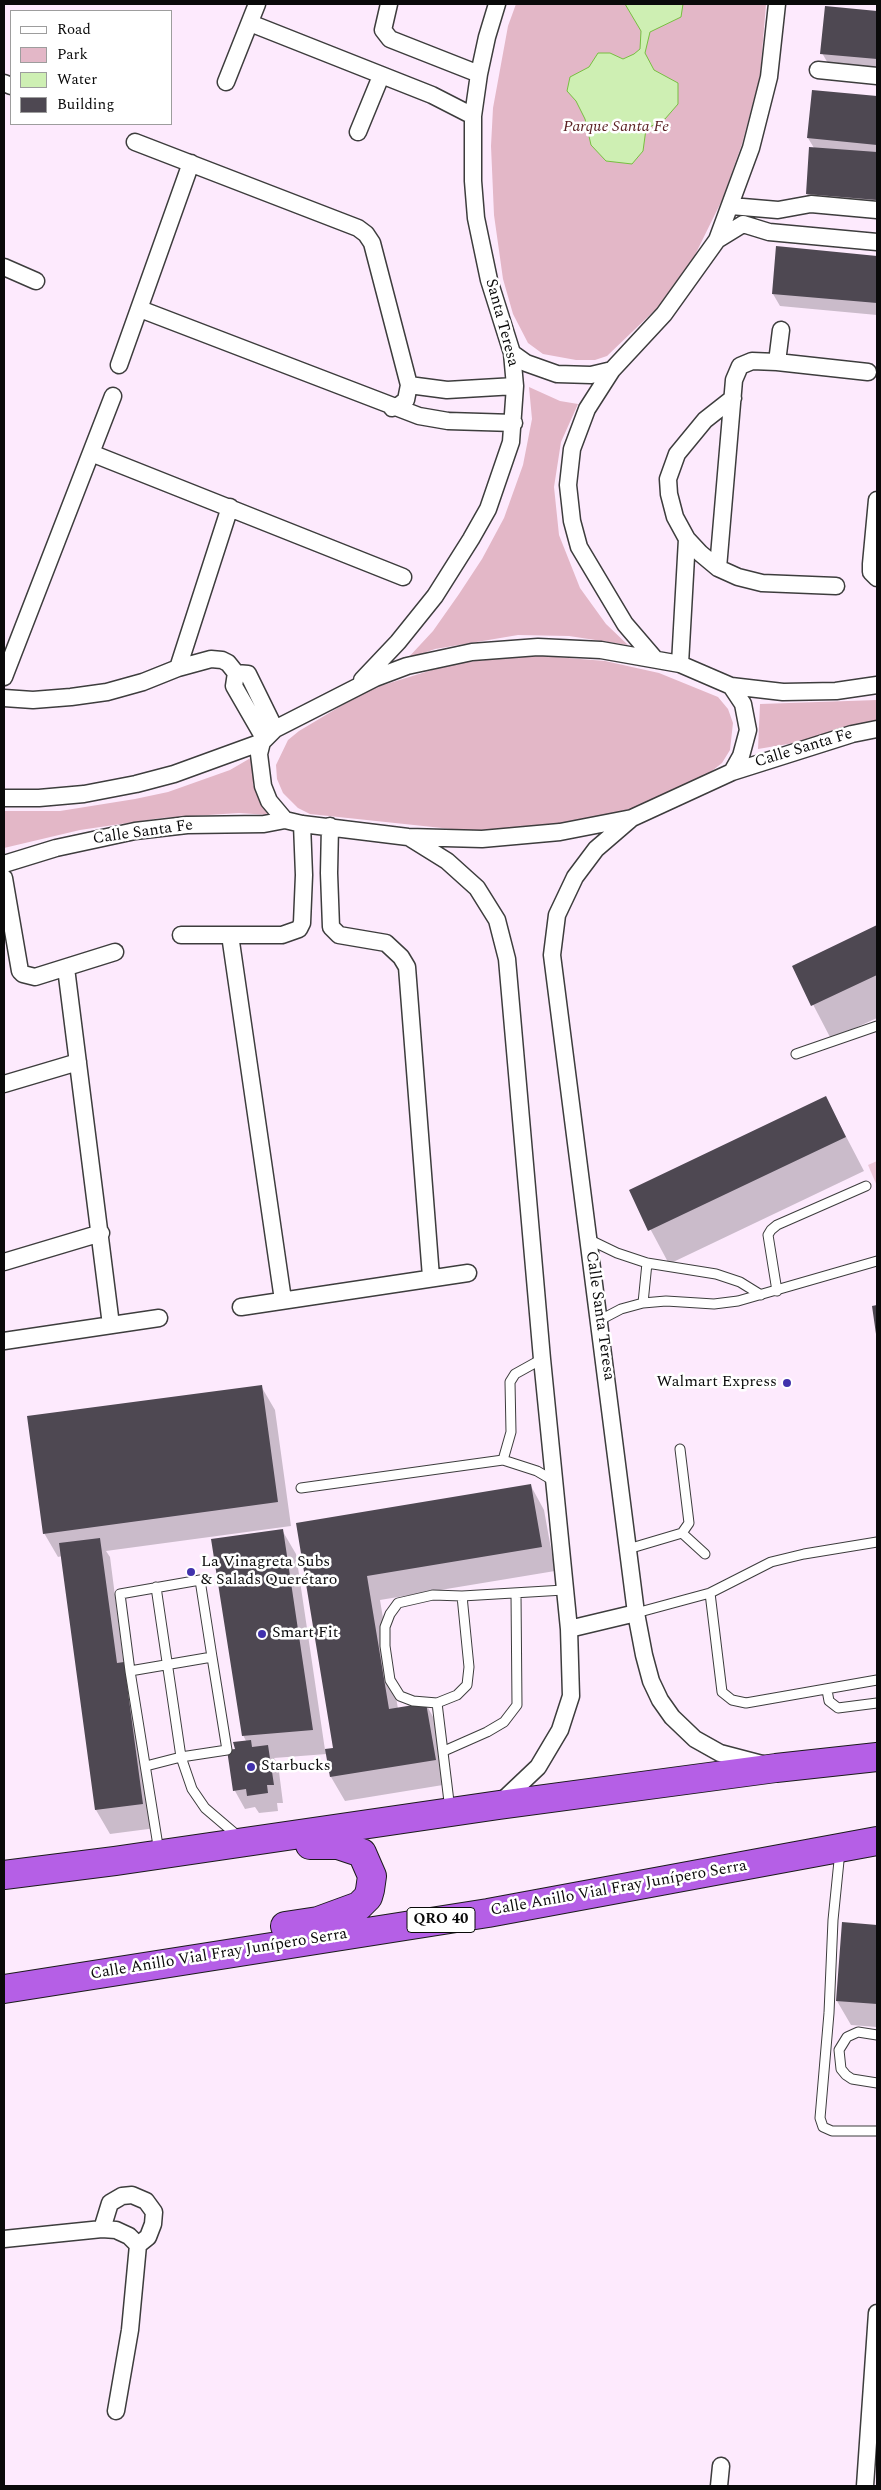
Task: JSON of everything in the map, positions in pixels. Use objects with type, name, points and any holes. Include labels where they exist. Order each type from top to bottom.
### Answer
[{"type":"highway","points":[[4,1875],[115,1861],[499,1805],[776,1768],[877,1757]]},
{"type":"highway","name":"Calle Anillo Vial Fray Junípero Serra","points":[[4,1989],[488,1913],[877,1841]]},
{"type":"highway","points":[[115,1861],[207,1861],[313,1845],[338,1845],[362,1853],[372,1876],[368,1897],[358,1906],[343,1912],[318,1921],[169,1946],[129,1969]]},
{"type":"street","points":[[226,82],[257,4]]},
{"type":"street","points":[[389,4],[383,30],[390,39],[479,74]]},
{"type":"street","name":"Santa Teresa","points":[[355,688],[398,642],[435,596],[488,509],[511,442],[514,423],[515,386],[512,353],[489,280],[476,218],[473,172],[474,116],[479,74],[486,37],[497,4]]},
{"type":"street","points":[[655,659],[625,624],[599,583],[580,547],[572,521],[568,485],[572,449],[587,409],[612,370],[669,308],[717,240],[751,148],[769,77],[777,4]]},
{"type":"street","points":[[250,24],[432,95],[474,116]]},
{"type":"street","points":[[818,70],[877,76]]},
{"type":"street","points":[[358,132],[381,76]]},
{"type":"street","points":[[135,142],[358,228],[366,234],[372,243],[409,384],[406,400],[397,407],[392,408]]},
{"type":"street","points":[[119,364],[191,163]]},
{"type":"street","points":[[731,206],[778,210],[811,204],[877,210]]},
{"type":"street","points":[[717,240],[744,224],[769,232],[877,242]]},
{"type":"street","points":[[4,267],[36,281]]},
{"type":"street","points":[[140,309],[392,408],[419,416],[448,421],[514,423]]},
{"type":"street","points":[[776,362],[781,330]]},
{"type":"street","points":[[512,353],[533,366],[557,374],[591,375],[612,370]]},
{"type":"street","points":[[718,568],[734,380],[740,366],[752,361],[776,362],[868,372]]},
{"type":"street","points":[[409,384],[447,390],[515,386]]},
{"type":"street","points":[[4,677],[113,396]]},
{"type":"street","points":[[733,398],[705,420],[684,443],[672,465],[668,479],[671,506],[687,539],[718,568],[738,577],[762,583],[836,586]]},
{"type":"street","points":[[91,452],[403,577]]},
{"type":"street","points":[[877,500],[871,564],[871,572],[877,578]]},
{"type":"street","points":[[178,668],[230,507]]},
{"type":"street","points":[[680,664],[687,539]]},
{"type":"street","points":[[4,798],[40,798],[84,794],[136,784],[174,774],[267,736],[355,688],[407,666],[472,652],[538,647],[601,650],[680,664],[731,686],[783,692],[836,691],[877,685]]},
{"type":"street","points":[[4,698],[33,700],[71,698],[107,692],[143,682],[178,668],[211,659],[222,660],[228,663],[236,673],[248,674],[267,736],[260,754],[263,786],[269,801],[285,820],[302,824],[408,837],[492,838],[560,832],[632,818]]},
{"type":"street","points":[[731,686],[744,704],[748,730],[741,756],[732,772]]},
{"type":"street","name":"Calle Santa Fe","points":[[632,818],[732,772],[852,734],[877,729]]},
{"type":"street","name":"Calle Santa Teresa","points":[[632,818],[596,849],[575,877],[557,915],[552,955],[636,1613],[651,1681],[672,1717],[695,1739],[720,1754],[776,1768]]},
{"type":"street","name":"Calle Santa Fe","points":[[4,864],[56,848],[135,832],[187,825],[264,824],[285,820]]},
{"type":"street","points":[[181,935],[282,935],[299,929],[302,923],[304,876],[302,824]]},
{"type":"street","points":[[330,826],[331,927],[339,935],[386,944],[402,957],[407,967],[431,1277]]},
{"type":"street","points":[[408,837],[447,861],[477,888],[497,920],[507,959],[542,1359],[569,1629],[571,1696],[560,1730],[538,1767],[499,1805]]},
{"type":"street","points":[[4,878],[20,970],[23,974],[35,977],[115,952]]},
{"type":"street","points":[[230,935],[283,1300]]},
{"type":"street","points":[[66,968],[101,1233],[111,1325]]},
{"type":"street","points":[[4,1084],[78,1062]]},
{"type":"street","points":[[4,1262],[101,1233]]},
{"type":"street","points":[[241,1307],[431,1277],[468,1273]]},
{"type":"street","points":[[4,1341],[159,1318]]},
{"type":"street","points":[[569,1629],[636,1613]]},
{"type":"street","points":[[102,2229],[110,2204],[122,2196],[132,2195],[146,2201],[154,2212],[154,2224],[148,2237],[138,2245],[130,2330],[116,2410]]},
{"type":"street","points":[[4,2239],[102,2229],[116,2230],[129,2236],[138,2245]]},
{"type":"street","points":[[865,2486],[875,2405],[877,2313]]},
{"type":"street","points":[[719,2486],[721,2466]]},
{"type":"lane","points":[[796,1054],[877,1026]]},
{"type":"lane","points":[[777,1291],[768,1235],[771,1230],[776,1225],[866,1186]]},
{"type":"lane","points":[[588,1239],[617,1253],[647,1262],[716,1274],[740,1282],[761,1295]]},
{"type":"lane","points":[[600,1320],[620,1309],[644,1303],[666,1301],[714,1304],[738,1301],[877,1261]]},
{"type":"lane","points":[[644,1303],[647,1262]]},
{"type":"lane","points":[[503,1460],[511,1432],[510,1382],[515,1374],[542,1359]]},
{"type":"lane","points":[[628,1550],[682,1533],[689,1523],[690,1513],[680,1449]]},
{"type":"lane","points":[[301,1488],[503,1460],[537,1471],[554,1481]]},
{"type":"lane","points":[[682,1533],[705,1554]]},
{"type":"lane","points":[[636,1613],[710,1593],[772,1562],[804,1554],[877,1542]]},
{"type":"lane","points":[[146,1766],[180,1757],[227,1750],[200,1580],[120,1594],[130,1671],[160,1854]]},
{"type":"lane","points":[[156,1587],[180,1757],[192,1789],[205,1808],[245,1842]]},
{"type":"lane","points":[[462,1596],[469,1667],[467,1685],[457,1695],[438,1703],[413,1701],[400,1696],[390,1680],[385,1646],[385,1627],[390,1614],[398,1603],[433,1596],[516,1594],[564,1590]]},
{"type":"lane","points":[[710,1593],[722,1692],[732,1700],[746,1703],[877,1680]]},
{"type":"lane","points":[[444,1752],[488,1732],[504,1722],[517,1705],[516,1594]]},
{"type":"lane","points":[[130,1671],[212,1657]]},
{"type":"lane","points":[[826,1690],[829,1701],[838,1708],[877,1703]]},
{"type":"lane","points":[[438,1703],[450,1813]]},
{"type":"lane","points":[[840,1848],[833,1920],[829,2013],[820,2118],[823,2127],[832,2131],[877,2131]]},
{"type":"lane","points":[[877,2034],[858,2032],[847,2037],[839,2050],[841,2069],[846,2075],[852,2079],[877,2083]]},
{"type":"green space","name":"Parque Santa Fe","points":[[516,4],[766,4],[760,76],[742,144],[722,200],[695,255],[657,308],[607,356],[595,360],[576,360],[543,354],[528,343],[513,314],[503,279],[494,215],[491,146],[493,108],[508,26]]},
{"type":"green space","points":[[529,387],[560,401],[578,404],[561,442],[554,487],[559,535],[580,588],[606,624],[628,645],[569,636],[518,635],[435,649],[407,659],[433,631],[459,594],[482,559],[504,518],[523,465],[532,419]]},
{"type":"green space","points":[[531,655],[605,661],[659,673],[718,697],[728,709],[733,723],[730,750],[722,763],[708,774],[678,788],[633,808],[564,826],[498,832],[461,830],[310,814],[298,808],[283,793],[277,779],[276,765],[288,740],[299,731],[356,697],[380,686],[432,670],[467,662]]},
{"type":"green space","points":[[877,700],[877,729],[758,749],[760,704]]},
{"type":"green space","points":[[254,756],[253,784],[261,804],[269,815],[239,813],[161,818],[80,830],[4,848],[4,811],[60,811],[168,792],[230,770]]},
{"type":"shaded area","points":[[877,1161],[877,1186],[868,1165]]},
{"type":"water","points":[[625,4],[683,4],[681,17],[650,32],[645,53],[654,70],[678,83],[678,104],[665,119],[646,129],[643,151],[632,164],[606,161],[591,145],[585,119],[576,101],[567,91],[570,77],[589,67],[598,53],[610,53],[623,59],[640,49],[641,31]]},
{"type":"building","points":[[825,6],[877,11],[877,59],[820,54]]},
{"type":"building","points":[[812,90],[877,96],[877,145],[807,138]]},
{"type":"building","points":[[809,147],[877,152],[877,200],[806,194]]},
{"type":"building","points":[[776,246],[877,256],[877,303],[772,294]]},
{"type":"building","points":[[877,925],[877,975],[811,1006],[792,966]]},
{"type":"building","points":[[826,1096],[846,1137],[648,1231],[629,1190]]},
{"type":"building","points":[[877,1305],[877,1334],[876,1334],[872,1306]]},
{"type":"building","points":[[262,1385],[278,1502],[43,1534],[27,1416]]},
{"type":"building","points":[[531,1484],[542,1547],[367,1576],[389,1709],[426,1703],[436,1760],[330,1777],[325,1749],[333,1748],[296,1523]]},
{"type":"building","name":"Smart Fit","points":[[283,1529],[313,1730],[242,1736],[211,1539]]},
{"type":"building","points":[[100,1538],[117,1663],[124,1662],[143,1804],[95,1810],[59,1543]]},
{"type":"building","name":"Starbucks","points":[[251,1740],[252,1747],[268,1745],[274,1785],[267,1785],[268,1793],[247,1796],[246,1789],[233,1791],[227,1750],[235,1749],[233,1742]]},
{"type":"building","points":[[842,1922],[877,1925],[877,2004],[836,2001]]},
{"type":"place","name":"Walmart Express","points":[[787,1383]]},
{"type":"place","name":"La Vinagreta Subs & Salads Querétaro","points":[[191,1572]]},
{"type":"place","name":"Smart Fit","points":[[262,1634]]},
{"type":"place","name":"Starbucks","points":[[251,1767]]}]
